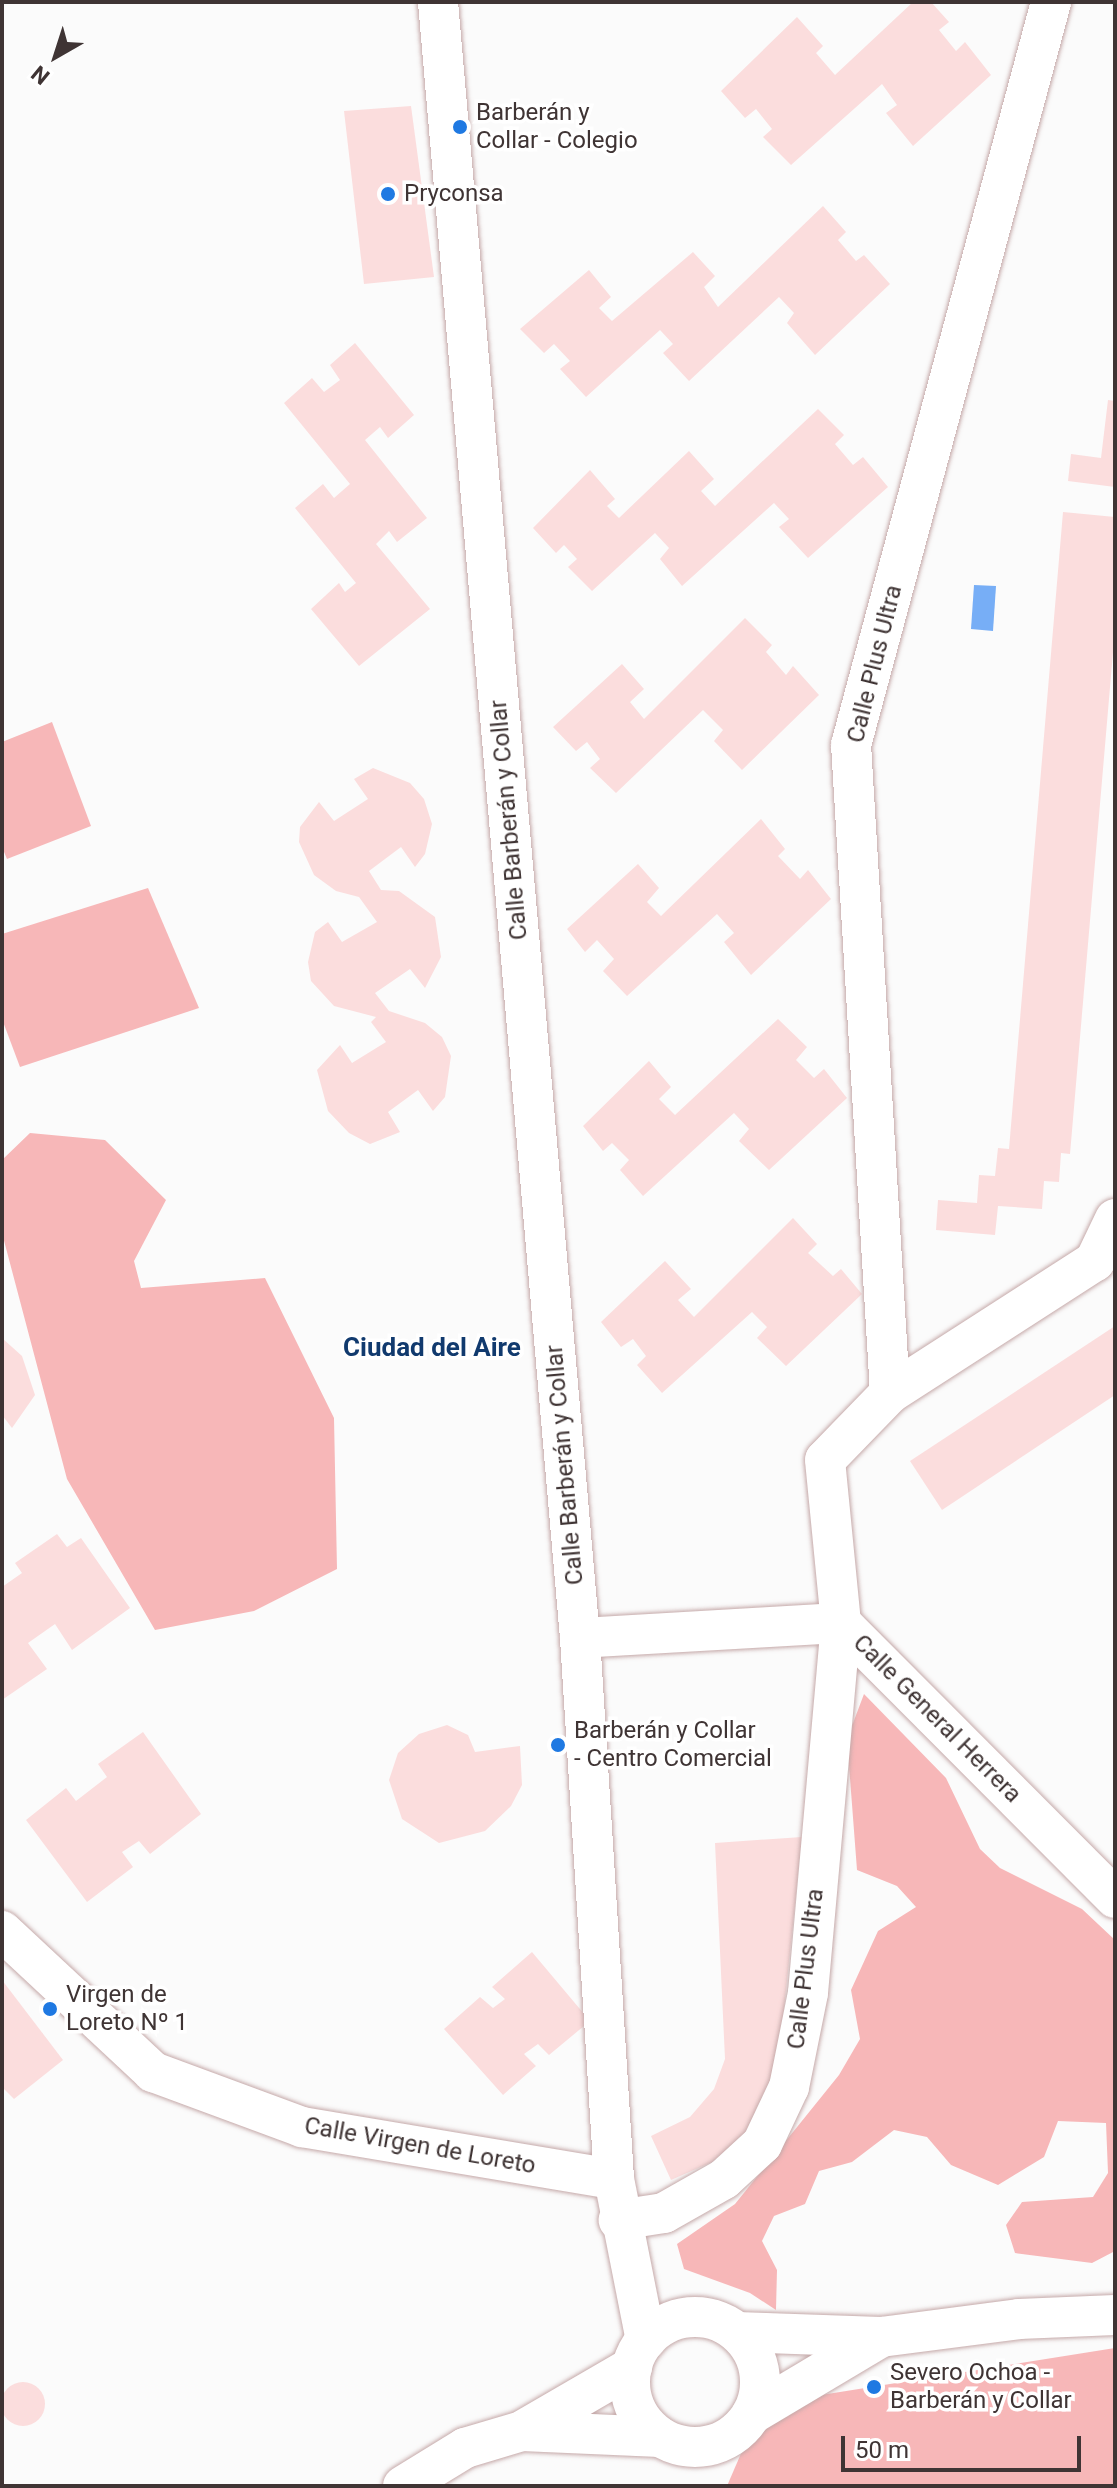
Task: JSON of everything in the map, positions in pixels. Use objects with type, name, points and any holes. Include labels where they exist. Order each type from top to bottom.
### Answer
[{"type":"street","name":"Calle Barberán y Collar","points":[[438,2],[580,1638],[614,2179],[619,2220],[631,2258],[639,2353]]},
{"type":"street","name":"Calle Plus Ultra","points":[[890,1393],[851,745],[1051,2]]},
{"type":"street","name":"Calle General Herrera","points":[[1115,1219],[1095,1261],[890,1393],[825,1460],[841,1623],[1115,1898]]},
{"type":"street","points":[[580,1638],[841,1623]]},
{"type":"street","name":"Calle Plus Ultra","points":[[619,2220],[664,2213],[724,2179],[762,2144],[789,2087],[808,1993],[841,1623]]},
{"type":"street","name":"Calle Virgen de Loreto","points":[[2,1931],[153,2072],[302,2127],[614,2179]]},
{"type":"street","name":"Calle Barberán y Collar","points":[[631,2258],[690,2318]]},
{"type":"street","points":[[1019,2319],[1115,2292]]},
{"type":"street","points":[[737,2332],[881,2337],[1019,2319],[1115,2315]]},
{"type":"street","points":[[403,2486],[465,2448],[522,2431],[639,2353],[659,2328],[690,2318],[720,2322],[737,2332],[748,2345],[759,2376],[752,2414]]},
{"type":"street","points":[[522,2431],[660,2437],[694,2447],[711,2445],[728,2439],[752,2414],[881,2337]]},
{"type":"street","points":[[639,2353],[630,2383],[638,2414],[660,2437]]},
{"type":"shaded area","points":[[52,722],[91,826],[7,859],[2,847],[2,742]]},
{"type":"shaded area","points":[[148,888],[199,1008],[20,1067],[2,1019],[2,934]]},
{"type":"shaded area","points":[[30,1133],[105,1140],[166,1200],[134,1261],[141,1288],[265,1278],[334,1418],[337,1569],[254,1611],[155,1630],[67,1479],[2,1233],[2,1160]]},
{"type":"shaded area","points":[[864,1694],[946,1778],[980,1849],[1000,1868],[1082,1909],[1115,1940],[1115,2251],[1092,2263],[1015,2253],[1006,2225],[1022,2202],[1093,2197],[1108,2173],[1106,2123],[1058,2121],[1044,2157],[998,2185],[951,2165],[927,2137],[894,2130],[852,2162],[819,2171],[805,2204],[774,2216],[762,2241],[777,2270],[776,2310],[750,2293],[684,2269],[677,2244],[735,2204],[839,2075],[860,2039],[851,1990],[878,1931],[916,1907],[897,1886],[857,1870],[847,1739]]},
{"type":"shaded area","points":[[1115,2348],[1115,2486],[727,2486],[749,2435],[815,2396]]},
{"type":"water","points":[[974,585],[996,586],[993,631],[971,629]]},
{"type":"building","points":[[913,2],[931,2],[949,22],[939,30],[956,51],[965,42],[991,75],[913,146],[886,113],[897,105],[882,84],[791,165],[763,137],[772,129],[756,109],[745,118],[721,91],[797,17],[823,46],[816,53],[835,75]]},
{"type":"building","name":"Pryconsa","points":[[411,106],[434,277],[364,284],[344,111]]},
{"type":"building","points":[[823,206],[846,232],[838,240],[856,261],[864,255],[890,284],[815,355],[787,323],[794,313],[779,297],[689,381],[663,353],[673,344],[660,330],[586,397],[560,369],[570,361],[554,344],[544,353],[520,329],[589,270],[611,297],[599,308],[612,321],[693,252],[715,276],[704,287],[718,307]]},
{"type":"building","points":[[355,343],[414,415],[388,438],[380,427],[365,440],[427,518],[397,542],[389,531],[376,544],[430,609],[359,666],[311,609],[339,583],[345,592],[356,583],[295,508],[323,484],[334,498],[350,484],[284,403],[312,378],[324,392],[340,380],[330,365]]},
{"type":"building","points":[[1108,400],[1115,401],[1115,487],[1068,481],[1071,454],[1101,458]]},
{"type":"building","points":[[818,409],[844,435],[835,444],[853,465],[863,457],[888,487],[808,558],[779,527],[789,519],[774,503],[682,586],[660,559],[669,548],[655,533],[592,591],[568,567],[577,559],[564,545],[556,553],[533,528],[590,470],[615,499],[607,506],[619,518],[689,451],[714,479],[701,491],[715,506]]},
{"type":"building","points":[[1063,512],[1115,517],[1115,629],[1070,1154],[1061,1153],[1059,1182],[1044,1181],[1042,1209],[998,1206],[995,1235],[936,1230],[938,1200],[977,1203],[979,1175],[995,1176],[998,1148],[1009,1149]]},
{"type":"building","points":[[745,618],[772,645],[766,652],[786,675],[793,666],[819,695],[742,770],[714,741],[723,730],[703,710],[616,793],[590,768],[600,759],[587,742],[576,751],[553,727],[622,664],[644,689],[630,702],[644,719]]},
{"type":"building","points":[[373,768],[410,783],[424,799],[432,824],[425,854],[415,867],[401,847],[369,871],[381,890],[399,891],[435,917],[441,957],[425,988],[410,969],[375,993],[389,1011],[425,1023],[442,1037],[451,1056],[445,1097],[433,1111],[418,1090],[388,1112],[400,1132],[370,1144],[349,1133],[328,1111],[317,1070],[340,1045],[352,1063],[386,1042],[371,1022],[376,1017],[334,1006],[311,981],[308,962],[315,932],[328,922],[342,942],[377,922],[359,897],[336,891],[314,875],[299,842],[300,827],[319,802],[334,821],[368,799],[354,779]]},
{"type":"building","points":[[761,819],[785,849],[778,856],[800,879],[808,870],[831,899],[751,975],[724,942],[734,933],[717,914],[627,996],[603,971],[614,959],[597,940],[585,952],[567,929],[638,864],[659,888],[647,902],[661,916]]},
{"type":"building","points":[[778,1019],[807,1047],[796,1060],[814,1078],[824,1069],[847,1098],[769,1170],[739,1141],[749,1129],[734,1113],[643,1196],[620,1170],[629,1160],[612,1143],[603,1151],[583,1126],[649,1061],[671,1087],[659,1099],[675,1115]]},
{"type":"building","points":[[793,1218],[817,1244],[808,1253],[833,1276],[841,1269],[862,1294],[786,1366],[757,1338],[767,1327],[752,1312],[662,1393],[637,1365],[646,1356],[633,1339],[621,1347],[601,1322],[665,1261],[691,1289],[678,1300],[694,1317]]},
{"type":"building","points":[[1115,1326],[1115,1395],[942,1510],[910,1461]]},
{"type":"building","points":[[2,1338],[22,1356],[35,1395],[12,1428],[2,1415]]},
{"type":"building","points":[[57,1534],[67,1547],[81,1538],[130,1608],[72,1650],[55,1624],[28,1643],[47,1669],[2,1700],[2,1587],[22,1573],[15,1563]]},
{"type":"building","points":[[447,1725],[468,1735],[475,1752],[520,1746],[522,1785],[511,1806],[485,1831],[439,1843],[402,1819],[389,1780],[398,1753],[419,1734]]},
{"type":"building","points":[[143,1732],[201,1814],[150,1854],[139,1841],[122,1852],[133,1867],[87,1902],[26,1820],[66,1788],[76,1801],[107,1777],[98,1764]]},
{"type":"building","points":[[802,1837],[780,2047],[768,2094],[744,2135],[712,2162],[671,2180],[651,2136],[690,2117],[714,2089],[725,2059],[715,1843]]},
{"type":"building","points":[[532,1952],[590,2021],[549,2055],[538,2044],[524,2054],[536,2066],[503,2095],[444,2029],[480,1997],[493,2008],[505,1999],[492,1987]]},
{"type":"building","points":[[2,1980],[63,2060],[14,2099],[2,2087]]},
{"type":"building","points":[[23,2382],[39,2388],[45,2404],[39,2420],[23,2426],[7,2420],[1,2404],[7,2388]]},
{"type":"place","name":"Barberán y Collar - Colegio","points":[[460,127]]},
{"type":"place","name":"Pryconsa","points":[[388,194]]},
{"type":"place","name":"Barberán y Collar - Centro Comercial","points":[[558,1745]]},
{"type":"place","name":"Virgen de Loreto Nº 1","points":[[50,2009]]},
{"type":"place","name":"Severo Ochoa - Barberán y Collar","points":[[874,2387]]},
{"type":"district","name":"Ciudad del Aire","points":[[432,1348]]}]
